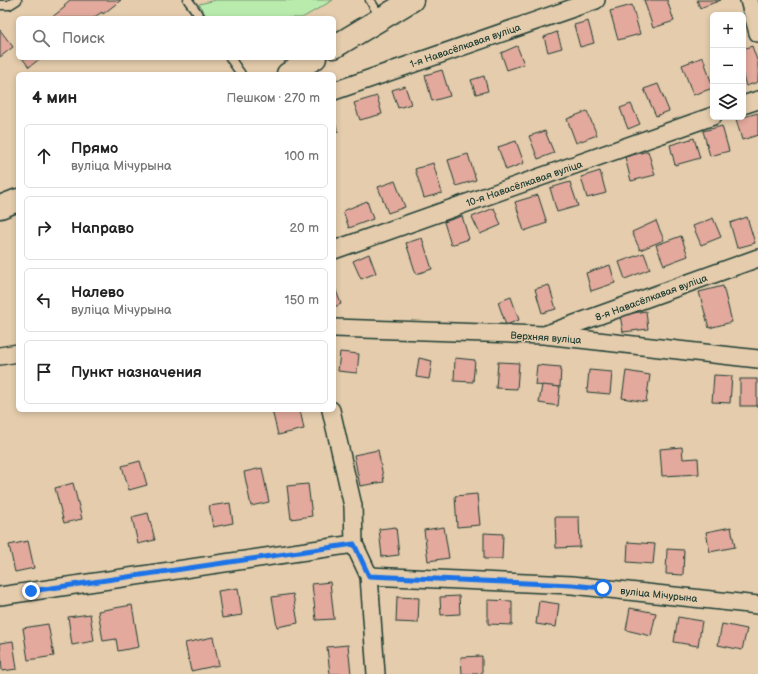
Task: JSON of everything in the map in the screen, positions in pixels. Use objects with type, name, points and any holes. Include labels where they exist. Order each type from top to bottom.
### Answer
[{"type":"main road","points":[[336,46],[382,20],[412,0]]},
{"type":"main road","points":[[292,72],[312,60]]},
{"type":"main road","points":[[0,207],[16,201]]},
{"type":"street","name":"1-я Навасёлкавая вуліца","points":[[336,90],[596,0]]},
{"type":"street","points":[[749,0],[758,33]]},
{"type":"street","points":[[746,104],[758,100]]},
{"type":"street","name":"10-я Навасёлкавая вуліца","points":[[336,249],[710,117]]},
{"type":"street","name":"8-я Навасёлкавая вуліца","points":[[544,335],[758,258]]},
{"type":"street","name":"Верхняя вуліца","points":[[336,328],[544,335],[758,359]]},
{"type":"street","points":[[0,356],[16,353]]},
{"type":"street","points":[[331,412],[353,506],[354,544],[369,576],[376,674]]},
{"type":"street","points":[[0,596],[354,544]]},
{"type":"street","name":"вуліца Мічурына","points":[[369,576],[572,585],[758,605]]},
{"type":"lane","points":[[0,5],[9,5],[16,0]]},
{"type":"lane","points":[[188,0],[200,16]]},
{"type":"lane","points":[[370,0],[382,20]]},
{"type":"lane","points":[[231,60],[240,72]]},
{"type":"green space","points":[[216,0],[333,0],[305,16],[206,16],[199,4]]},
{"type":"building","points":[[70,0],[121,0],[103,14],[102,12],[96,16],[54,16],[65,7],[64,5]]},
{"type":"building","points":[[644,0],[667,0],[674,21],[653,28]]},
{"type":"building","points":[[697,0],[721,0],[700,8]]},
{"type":"building","points":[[632,5],[640,34],[618,40],[610,11]]},
{"type":"building","points":[[588,21],[594,43],[580,47],[574,25]]},
{"type":"building","points":[[0,30],[13,47],[0,57]]},
{"type":"building","points":[[557,32],[562,48],[548,52],[544,37]]},
{"type":"building","points":[[517,46],[524,64],[507,70],[501,53]]},
{"type":"building","points":[[752,46],[758,63],[758,82],[746,86],[746,84],[746,48]]},
{"type":"building","points":[[703,57],[710,79],[710,89],[693,95],[682,65]]},
{"type":"building","points":[[24,60],[38,60],[29,67]]},
{"type":"building","points":[[442,70],[450,96],[432,101],[425,75]]},
{"type":"building","points":[[484,76],[488,91],[476,94],[471,80]]},
{"type":"building","points":[[658,84],[669,111],[656,116],[644,89]]},
{"type":"building","points":[[405,86],[411,104],[398,108],[392,90]]},
{"type":"building","points":[[377,96],[382,114],[360,120],[354,103]]},
{"type":"building","points":[[631,104],[640,124],[628,129],[620,108]]},
{"type":"building","points":[[587,111],[597,135],[576,143],[567,119]]},
{"type":"building","points":[[758,113],[758,135],[742,140],[736,120],[746,120],[746,116]]},
{"type":"building","points":[[722,126],[729,151],[710,156],[703,131]]},
{"type":"building","points":[[545,131],[554,153],[538,159],[529,136]]},
{"type":"building","points":[[694,138],[700,158],[675,165],[670,145]]},
{"type":"building","points":[[516,141],[524,163],[506,170],[498,147]]},
{"type":"building","points":[[648,151],[655,175],[631,181],[625,157]]},
{"type":"building","points":[[468,154],[476,180],[456,186],[448,160]]},
{"type":"building","points":[[433,163],[442,193],[424,198],[415,169]]},
{"type":"building","points":[[600,171],[606,193],[587,198],[581,177]]},
{"type":"building","points":[[395,181],[405,207],[388,213],[378,187]]},
{"type":"building","points":[[570,182],[578,206],[557,212],[550,188]]},
{"type":"building","points":[[538,195],[547,223],[524,231],[515,202]]},
{"type":"building","points":[[367,201],[373,219],[349,228],[343,211]]},
{"type":"building","points":[[494,208],[501,225],[480,234],[472,217]]},
{"type":"building","points":[[462,216],[469,239],[451,245],[444,222]]},
{"type":"building","points":[[747,217],[755,243],[737,248],[730,223]]},
{"type":"building","points":[[713,218],[721,237],[701,245],[693,226]]},
{"type":"building","points":[[656,221],[664,240],[640,250],[632,232]]},
{"type":"building","points":[[681,236],[688,256],[664,265],[656,245]]},
{"type":"building","points":[[422,238],[432,269],[416,274],[406,243]]},
{"type":"building","points":[[644,253],[650,269],[625,279],[619,262]]},
{"type":"building","points":[[369,254],[376,273],[361,279],[353,261]]},
{"type":"building","points":[[610,265],[615,283],[591,291],[586,273]]},
{"type":"building","points":[[549,285],[556,309],[542,313],[535,289]]},
{"type":"building","points":[[723,286],[732,322],[709,328],[699,292]]},
{"type":"building","points":[[336,290],[341,304],[336,306]]},
{"type":"building","points":[[511,297],[519,320],[506,325],[498,302]]},
{"type":"building","points":[[646,311],[648,329],[623,332],[620,315]]},
{"type":"building","points":[[340,352],[359,354],[357,373],[338,371]]},
{"type":"building","points":[[419,358],[432,361],[429,379],[416,377]]},
{"type":"building","points":[[455,358],[475,360],[473,382],[454,381]]},
{"type":"building","points":[[498,362],[519,363],[517,389],[496,388]]},
{"type":"building","points":[[537,365],[561,367],[560,387],[535,385]]},
{"type":"building","points":[[589,370],[612,372],[610,394],[587,392]]},
{"type":"building","points":[[626,371],[650,375],[646,402],[622,398]]},
{"type":"building","points":[[714,375],[732,376],[730,403],[712,402]]},
{"type":"building","points":[[740,379],[757,379],[757,406],[740,406]]},
{"type":"building","points":[[542,385],[560,387],[558,406],[539,403]]},
{"type":"building","points":[[272,412],[300,412],[304,429],[278,435]]},
{"type":"building","points":[[682,447],[683,459],[698,458],[699,474],[662,476],[660,449]]},
{"type":"building","points":[[378,450],[384,482],[360,486],[354,455]]},
{"type":"building","points":[[140,461],[147,485],[129,490],[122,466]]},
{"type":"building","points":[[262,468],[269,502],[251,506],[244,472]]},
{"type":"building","points":[[73,483],[82,519],[64,523],[55,488]]},
{"type":"building","points":[[308,484],[312,516],[291,519],[287,486]]},
{"type":"building","points":[[477,494],[480,525],[457,527],[455,496]]},
{"type":"building","points":[[230,503],[233,523],[213,527],[209,506]]},
{"type":"building","points":[[148,513],[155,540],[138,544],[132,517]]},
{"type":"building","points":[[555,517],[579,517],[580,547],[556,548]]},
{"type":"building","points":[[396,527],[399,555],[382,557],[379,529]]},
{"type":"building","points":[[444,527],[449,558],[428,561],[424,530]]},
{"type":"building","points":[[731,527],[735,547],[710,552],[706,532]]},
{"type":"building","points":[[484,533],[503,534],[502,559],[484,559]]},
{"type":"building","points":[[28,541],[34,568],[15,572],[9,545]]},
{"type":"building","points":[[628,542],[655,544],[653,564],[627,562]]},
{"type":"building","points":[[667,549],[684,550],[683,575],[666,574]]},
{"type":"building","points":[[330,582],[334,619],[316,620],[312,584]]},
{"type":"building","points":[[238,588],[242,615],[222,618],[218,591]]},
{"type":"building","points":[[293,594],[298,623],[277,627],[272,597]]},
{"type":"building","points":[[459,596],[460,614],[441,615],[440,597]]},
{"type":"building","points":[[397,597],[419,598],[418,623],[396,622]]},
{"type":"building","points":[[488,600],[512,601],[512,625],[488,624]]},
{"type":"building","points":[[539,601],[559,604],[556,627],[536,624]]},
{"type":"building","points":[[132,605],[139,647],[118,651],[116,639],[103,641],[98,611]]},
{"type":"building","points":[[630,608],[656,613],[651,636],[626,630]]},
{"type":"building","points":[[90,614],[94,641],[72,645],[68,617]]},
{"type":"building","points":[[678,617],[702,621],[698,646],[674,642]]},
{"type":"building","points":[[48,624],[54,656],[28,660],[23,628]]},
{"type":"building","points":[[722,624],[747,629],[742,650],[718,645]]},
{"type":"building","points":[[213,637],[219,665],[191,671],[185,643]]},
{"type":"building","points":[[13,641],[17,669],[2,671],[0,643]]},
{"type":"building","points":[[348,645],[351,674],[330,674],[327,647]]},
{"type":"building","points":[[482,656],[482,674],[462,674],[461,657]]},
{"type":"route","points":[[31,591],[354,544],[369,576],[572,585],[603,588]]}]
